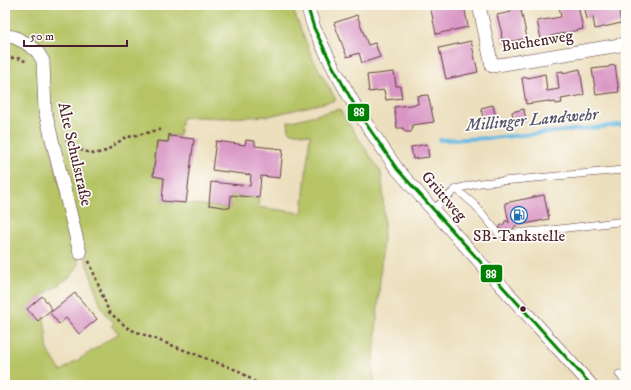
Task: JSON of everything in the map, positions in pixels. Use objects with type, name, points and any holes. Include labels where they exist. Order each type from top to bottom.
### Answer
[{"type":"street","name":"Grüttweg","points":[[307,5],[314,28],[332,65],[360,115],[397,169],[591,385]]},
{"type":"street","name":"Buchenweg","points":[[479,5],[492,66],[626,44]]},
{"type":"street","name":"Alte Schulstraße","points":[[5,36],[14,37],[26,43],[37,51],[42,61],[45,111],[84,256]]},
{"type":"lane","points":[[433,210],[456,189],[480,183],[623,170],[626,172]]},
{"type":"lane","points":[[456,189],[475,205],[499,234],[551,230],[626,221]]},
{"type":"lane","points":[[619,374],[626,382]]},
{"type":"path","points":[[5,58],[17,58],[32,66]]},
{"type":"path","points":[[63,134],[67,141],[77,149],[94,154],[106,151],[124,138],[163,129]]},
{"type":"path","points":[[84,256],[109,312],[128,329],[239,371],[259,385]]},
{"type":"green space","points":[[5,5],[291,5],[312,57],[336,100],[269,116],[182,118],[179,136],[168,136],[168,142],[157,141],[153,176],[164,178],[162,201],[230,208],[231,195],[259,198],[258,207],[302,213],[310,135],[289,132],[288,122],[339,109],[381,172],[384,226],[373,372],[375,385],[5,385],[5,40],[16,41],[28,47],[36,56],[39,66],[41,109],[77,254],[78,266],[71,276],[42,296],[27,309],[37,321],[44,315],[48,351],[61,371],[119,333],[111,326],[114,323],[107,316],[101,306],[83,253],[48,109],[47,63],[43,53],[33,41],[16,34],[5,34]]},
{"type":"building","points":[[430,5],[464,5],[468,27],[436,34]]},
{"type":"building","points":[[510,5],[529,5],[530,8],[521,10],[527,38],[503,43],[497,15],[511,12]]},
{"type":"building","points":[[578,5],[583,29],[541,39],[537,21],[561,17],[559,6]]},
{"type":"building","points":[[584,5],[591,5],[591,8],[606,5],[624,5],[625,10],[619,12],[621,23],[595,29],[593,17],[587,19]]},
{"type":"building","points":[[357,15],[368,45],[375,43],[380,57],[362,63],[359,53],[347,57],[334,23]]},
{"type":"building","points":[[471,41],[478,72],[446,79],[439,48]]},
{"type":"building","points":[[615,65],[619,92],[596,95],[592,69]]},
{"type":"building","points":[[580,69],[584,95],[561,99],[562,103],[556,104],[555,102],[549,103],[549,101],[526,104],[522,78],[545,74],[547,91],[559,89],[557,72],[563,71],[563,73]]},
{"type":"building","points":[[394,72],[396,86],[400,86],[402,98],[386,100],[384,90],[369,92],[367,75]]},
{"type":"building","points":[[428,95],[434,122],[412,125],[411,132],[404,131],[403,128],[397,128],[394,107],[418,104],[417,96]]},
{"type":"building","points":[[493,105],[497,123],[485,126],[481,108]]},
{"type":"building","points":[[524,109],[526,121],[514,124],[512,112]]},
{"type":"building","points":[[169,134],[170,136],[194,139],[186,203],[162,201],[164,178],[153,176],[157,141],[168,142]]},
{"type":"building","points":[[246,140],[255,141],[255,146],[283,149],[280,178],[261,176],[259,198],[231,195],[230,208],[209,205],[211,182],[250,186],[251,175],[212,170],[216,141],[245,145]]},
{"type":"building","points":[[427,144],[429,157],[413,159],[411,147]]},
{"type":"building","points":[[544,195],[549,219],[515,226],[512,231],[507,228],[504,231],[499,228],[506,220],[509,223],[505,203]]},
{"type":"building","points":[[75,293],[97,319],[79,334],[66,318],[59,324],[50,313]]},
{"type":"building","points":[[42,296],[52,309],[38,321],[27,309]]},
{"type":"waterway","name":"Millinger Landwehr","points":[[440,140],[491,138],[626,124]]},
{"type":"transit line","name":"88","points":[[307,5],[314,28],[332,65],[360,115],[397,169],[591,385]]},
{"type":"place","name":"SB-Tankstelle","points":[[519,215]]}]
